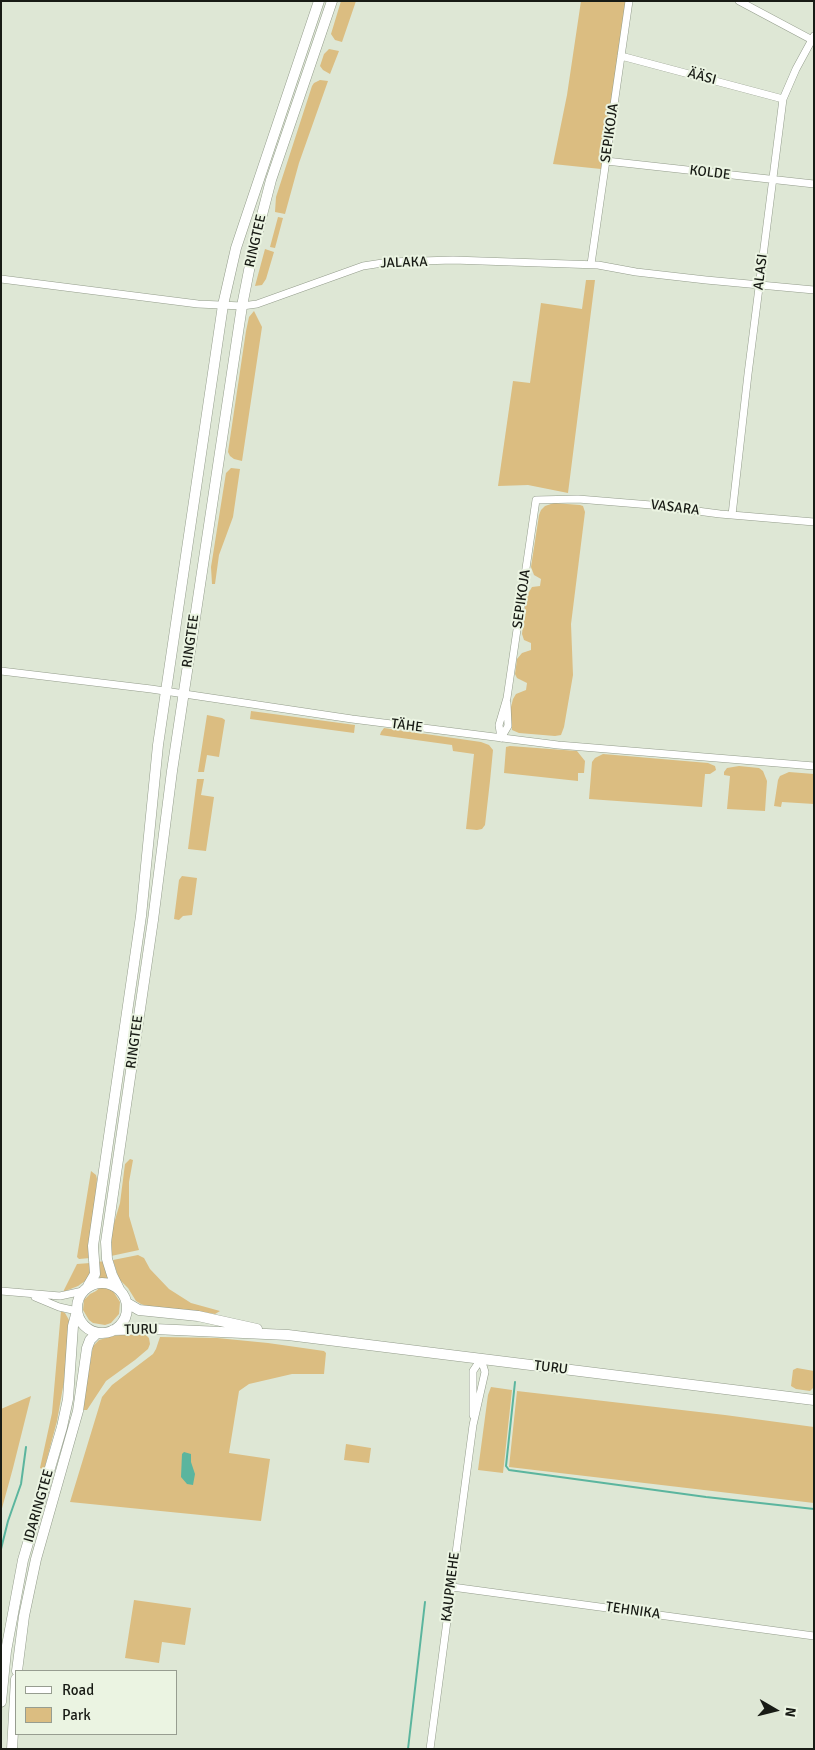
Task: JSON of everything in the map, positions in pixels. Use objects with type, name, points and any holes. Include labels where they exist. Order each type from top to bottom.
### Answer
[{"type":"main road","name":"RINGTEE","points":[[85,1288],[95,1274],[93,1246],[142,916],[152,794],[223,306],[242,230],[319,1]]},
{"type":"main road","name":"RINGTEE","points":[[119,1289],[112,1276],[107,1259],[106,1242],[184,694],[242,306],[253,250],[271,180],[332,1]]},
{"type":"main road","points":[[104,1282],[112,1284],[119,1289],[127,1303],[125,1319],[113,1330],[97,1333],[84,1325],[76,1311],[79,1297],[85,1288],[104,1282]]},
{"type":"main road","name":"TURU","points":[[127,1303],[139,1310],[198,1316],[288,1335]]},
{"type":"main road","name":"IDARINGTEE","points":[[1,1702],[6,1652],[23,1560],[62,1427],[68,1399],[73,1326],[76,1311]]},
{"type":"main road","name":"TURU","points":[[113,1330],[154,1329],[288,1335],[814,1400]]},
{"type":"main road","name":"IDARINGTEE","points":[[17,1670],[24,1616],[36,1559],[78,1411],[87,1348],[90,1340],[97,1333]]},
{"type":"main road","points":[[12,1749],[15,1696]]},
{"type":"street","name":"SEPIKOJA","points":[[591,264],[629,1]]},
{"type":"street","points":[[739,1],[813,39]]},
{"type":"street","name":"ALASI","points":[[732,515],[783,99],[796,69],[813,39]]},
{"type":"street","name":"ÄÄSI","points":[[621,56],[783,99]]},
{"type":"street","name":"KOLDE","points":[[606,161],[814,184]]},
{"type":"street","name":"JALAKA","points":[[1,279],[131,296],[223,306],[242,306],[257,304],[363,266],[389,262],[453,260],[591,264],[688,278],[814,290]]},
{"type":"street","name":"SEPIKOJA","points":[[501,738],[498,725],[507,698],[536,500]]},
{"type":"street","name":"VASARA","points":[[536,500],[578,500],[651,505],[732,515],[814,522]]},
{"type":"street","name":"TÄHE","points":[[1,671],[184,694],[352,719],[501,738],[814,766]]},
{"type":"street","points":[[1,1291],[60,1296],[85,1288]]},
{"type":"street","points":[[28,1294],[59,1307],[76,1311]]},
{"type":"street","name":"KAUPMEHE","points":[[473,1425],[473,1371],[481,1359]]},
{"type":"street","name":"KAUPMEHE","points":[[430,1749],[473,1425],[485,1372],[481,1359]]},
{"type":"street","name":"TEHNIKA","points":[[452,1587],[814,1636]]},
{"type":"green space","points":[[341,1],[356,1],[342,42],[335,40],[331,34]]},
{"type":"green space","points":[[581,1],[626,1],[601,169],[553,164],[567,95]]},
{"type":"green space","points":[[329,49],[339,51],[330,74],[320,66],[324,54]]},
{"type":"green space","points":[[320,80],[328,81],[299,163],[285,214],[275,212],[276,197],[312,86]]},
{"type":"green space","points":[[278,217],[283,218],[275,248],[270,247]]},
{"type":"green space","points":[[265,249],[274,252],[266,279],[262,285],[255,286]]},
{"type":"green space","points":[[586,280],[595,280],[568,493],[528,485],[498,486],[513,381],[530,383],[541,303],[582,309]]},
{"type":"green space","points":[[254,311],[262,327],[242,461],[234,459],[228,452],[246,331],[249,317]]},
{"type":"green space","points":[[231,468],[240,469],[233,517],[219,555],[215,584],[212,584],[211,567],[226,473]]},
{"type":"green space","points":[[554,503],[580,505],[583,506],[585,512],[571,624],[573,675],[564,727],[561,735],[555,736],[519,733],[512,730],[510,711],[516,694],[526,690],[527,683],[517,678],[515,674],[517,659],[522,653],[531,650],[531,643],[524,640],[522,634],[526,597],[532,587],[540,586],[541,579],[534,575],[531,567],[539,515],[545,506]]},
{"type":"green space","points":[[251,711],[355,725],[354,733],[250,719]]},
{"type":"green space","points":[[207,715],[225,720],[219,757],[207,755],[204,772],[198,772]]},
{"type":"green space","points":[[384,728],[481,742],[489,745],[493,750],[485,825],[482,829],[466,829],[474,754],[453,751],[452,745],[380,735]]},
{"type":"green space","points":[[506,747],[577,751],[585,761],[584,773],[578,773],[578,781],[504,773]]},
{"type":"green space","points":[[603,754],[708,763],[715,766],[716,770],[710,774],[705,774],[702,807],[589,799],[592,762]]},
{"type":"green space","points":[[739,766],[759,768],[763,771],[767,781],[765,811],[727,809],[730,776],[724,775],[724,772],[727,768]]},
{"type":"green space","points":[[789,772],[814,774],[814,804],[782,802],[781,807],[774,806],[778,780],[780,776]]},
{"type":"green space","points":[[197,779],[204,779],[201,795],[214,797],[206,851],[188,849]]},
{"type":"green space","points":[[182,876],[197,878],[192,915],[183,916],[179,920],[174,919],[179,880]]},
{"type":"green space","points":[[130,1159],[133,1160],[129,1182],[129,1216],[139,1250],[111,1256],[112,1230],[120,1203],[125,1164]]},
{"type":"green space","points":[[91,1171],[96,1175],[97,1179],[90,1258],[79,1259],[77,1257]]},
{"type":"green space","points":[[138,1255],[144,1258],[150,1269],[169,1289],[191,1303],[220,1311],[215,1314],[150,1307],[136,1301],[128,1288],[119,1279],[113,1260]]},
{"type":"green space","points":[[104,1261],[109,1279],[100,1278],[98,1262]]},
{"type":"green space","points":[[90,1263],[90,1275],[85,1281],[63,1292],[77,1264]]},
{"type":"green space","points":[[101,1286],[108,1287],[113,1291],[120,1302],[119,1314],[111,1323],[105,1325],[93,1323],[83,1310],[84,1300]]},
{"type":"green space","points":[[61,1311],[65,1313],[69,1320],[65,1376],[57,1421],[44,1470],[40,1468],[52,1413]]},
{"type":"green space","points":[[143,1332],[149,1338],[150,1344],[148,1349],[106,1381],[87,1410],[82,1410],[93,1346],[99,1340],[113,1336]]},
{"type":"green space","points":[[160,1337],[217,1338],[268,1343],[324,1351],[326,1353],[324,1374],[292,1374],[249,1384],[239,1391],[229,1453],[270,1459],[261,1521],[70,1502],[102,1397],[112,1385],[153,1354]]},
{"type":"green space","points":[[797,1368],[814,1371],[813,1388],[810,1391],[796,1389],[791,1386],[793,1370]]},
{"type":"green space","points":[[491,1387],[512,1390],[503,1473],[478,1470],[488,1395]]},
{"type":"green space","points":[[517,1391],[814,1427],[814,1503],[509,1467]]},
{"type":"green space","points":[[31,1396],[13,1468],[1,1512],[1,1409]]},
{"type":"green space","points":[[346,1444],[371,1448],[369,1463],[344,1460]]},
{"type":"green space","points":[[134,1600],[191,1608],[185,1645],[162,1642],[159,1663],[125,1658]]},
{"type":"water","points":[[184,1452],[191,1454],[191,1462],[195,1474],[193,1485],[187,1484],[181,1477],[182,1454]]},
{"type":"waterway","points":[[515,1382],[506,1466],[509,1470],[706,1497],[814,1509]]},
{"type":"waterway","points":[[1,1549],[8,1521],[21,1484],[26,1447]]},
{"type":"waterway","points":[[408,1749],[425,1602]]}]
